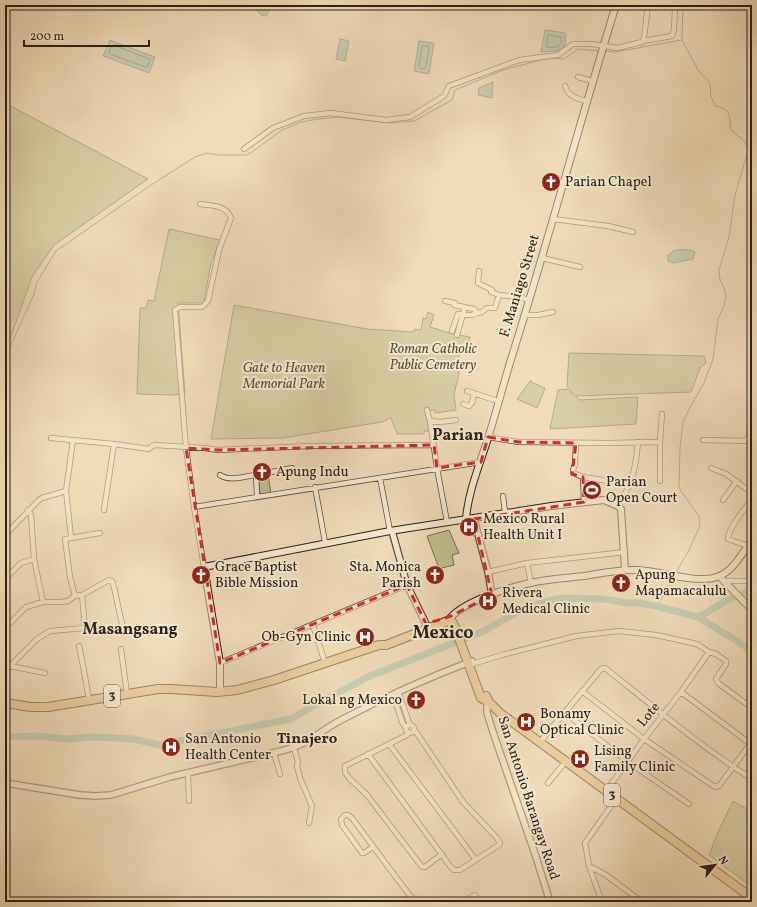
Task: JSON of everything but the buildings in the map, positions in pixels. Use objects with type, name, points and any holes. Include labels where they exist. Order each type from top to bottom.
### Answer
[{"type":"highway","name":"3","points":[[379,645],[384,641],[443,617],[456,621],[470,663],[487,701],[500,713],[752,898]]},
{"type":"highway","name":"3","points":[[5,703],[31,707],[48,707],[167,689],[220,692],[254,686],[379,645],[386,645],[450,619]]},
{"type":"main road","name":"F. Maniago Street","points":[[466,519],[467,503],[542,258],[592,81],[616,5]]},
{"type":"main road","points":[[220,692],[220,663],[204,566],[325,542],[466,519],[474,519],[505,512],[604,500],[618,506],[622,514],[625,570]]},
{"type":"main road","points":[[450,619],[456,612],[470,604],[492,595],[531,583],[625,570],[644,570],[706,579],[719,576],[733,566],[752,540]]},
{"type":"street","points":[[643,40],[648,5]]},
{"type":"street","points":[[244,149],[273,128],[304,116],[331,113],[386,120],[410,117],[444,96],[449,86],[506,64],[530,58],[558,55],[573,44],[617,48],[631,45],[643,40],[672,36],[674,30],[675,9]]},
{"type":"street","points":[[578,77],[592,81]]},
{"type":"street","points":[[565,86],[566,90],[573,98],[587,101]]},
{"type":"street","points":[[200,204],[225,209],[229,212],[231,218],[219,250],[208,301],[202,307],[180,306],[175,310],[186,448],[204,566]]},
{"type":"street","points":[[553,219],[608,226],[633,232]]},
{"type":"street","points":[[542,258],[580,267]]},
{"type":"street","points":[[479,271],[478,283],[492,290],[491,292],[499,296],[518,297],[529,300]]},
{"type":"street","points":[[452,331],[458,314],[472,315],[482,312],[487,308],[495,308],[499,296]]},
{"type":"street","points":[[445,301],[454,303],[454,305],[474,309],[478,313]]},
{"type":"street","points":[[457,335],[465,307]]},
{"type":"street","points":[[524,315],[538,315],[553,312]]},
{"type":"street","points":[[467,391],[498,401]]},
{"type":"street","points":[[463,404],[469,406],[471,404],[474,393]]},
{"type":"street","points":[[427,410],[447,522]]},
{"type":"street","points":[[660,481],[662,414]]},
{"type":"street","points":[[430,421],[440,422],[456,420]]},
{"type":"street","points":[[703,440],[749,440],[752,427]]},
{"type":"street","points":[[488,437],[518,442],[576,444],[660,442]]},
{"type":"street","points":[[51,438],[150,449],[153,445],[218,450],[310,446],[434,444]]},
{"type":"street","points":[[71,537],[66,491],[73,440]]},
{"type":"street","points":[[618,506],[629,488],[632,479],[636,464],[638,442]]},
{"type":"street","points":[[104,510],[114,444]]},
{"type":"street","points":[[576,444],[575,464],[572,472],[574,474],[622,483]]},
{"type":"street","points":[[194,507],[480,462]]},
{"type":"street","points":[[220,475],[224,477],[237,478],[292,468]]},
{"type":"street","points":[[711,468],[722,472],[752,492]]},
{"type":"street","points":[[256,475],[258,496]]},
{"type":"street","points":[[584,477],[584,502]]},
{"type":"street","points":[[380,478],[391,531],[407,585],[426,624]]},
{"type":"street","points":[[723,500],[736,481]]},
{"type":"street","points":[[315,487],[325,542]]},
{"type":"street","points":[[5,535],[28,510],[42,498],[66,491]]},
{"type":"street","points":[[503,496],[505,512]]},
{"type":"street","points":[[748,546],[731,541],[728,537],[732,528],[752,499]]},
{"type":"street","points":[[28,510],[31,515],[34,559],[42,602]]},
{"type":"street","points":[[474,519],[488,572],[492,595]]},
{"type":"street","points":[[75,596],[70,577],[65,539],[100,533]]},
{"type":"street","points":[[488,572],[527,563],[625,552]]},
{"type":"street","points":[[5,579],[21,563],[34,559]]},
{"type":"street","points":[[527,563],[531,583]]},
{"type":"street","points":[[719,576],[752,610]]},
{"type":"street","points":[[5,628],[26,607],[42,602],[68,601],[75,596],[82,595],[109,580],[112,581],[114,587],[123,629],[105,630],[85,628],[59,629],[50,631],[43,634],[7,666]]},
{"type":"street","points":[[724,582],[752,581]]},
{"type":"street","points":[[220,663],[250,649],[313,625],[407,585]]},
{"type":"street","points":[[82,595],[85,628]]},
{"type":"street","points":[[313,625],[325,663]]},
{"type":"street","points":[[5,783],[95,796],[111,795],[141,785],[294,748],[308,742],[339,721],[395,692],[470,663],[576,636],[611,632],[656,635],[691,642],[709,652],[716,654],[726,661],[726,664],[716,679],[718,683],[752,708]]},
{"type":"street","points":[[79,646],[84,666],[89,700]]},
{"type":"street","points":[[121,649],[127,694]]},
{"type":"street","name":"Lote","points":[[606,791],[644,739],[664,715],[709,652]]},
{"type":"street","points":[[7,666],[45,673]]},
{"type":"street","points":[[540,742],[601,669],[605,668],[664,715],[732,766],[752,779]]},
{"type":"street","points":[[582,691],[644,739],[713,786],[719,786],[732,766],[751,745],[681,692]]},
{"type":"street","points":[[368,754],[450,866],[456,870],[460,870],[499,845],[500,843],[497,838],[463,802],[414,729],[412,733],[402,722],[395,692]]},
{"type":"street","name":"San Antonio Barangay Road","points":[[487,701],[488,713],[493,732],[550,902]]},
{"type":"street","points":[[564,712],[628,762],[689,804]]},
{"type":"street","points":[[408,728],[407,736],[345,766],[345,772],[349,778],[367,795],[422,868],[442,854]]},
{"type":"street","points":[[389,744],[476,860]]},
{"type":"street","points":[[294,748],[300,778],[312,806],[309,823]]},
{"type":"street","points":[[274,752],[280,774]]},
{"type":"street","points":[[548,783],[566,761]]},
{"type":"street","points":[[188,773],[189,801]]},
{"type":"street","points":[[602,902],[589,866],[585,843],[616,799]]},
{"type":"street","points":[[373,847],[362,853],[342,824],[341,818],[345,815],[352,818],[415,902]]},
{"type":"street","points":[[589,866],[606,875],[642,902]]},
{"type":"street","points":[[463,902],[475,896],[480,902]]},
{"type":"highlighted area","points":[[488,437],[518,442],[576,443],[572,474],[583,477],[584,502],[474,519],[492,595],[451,616],[426,624],[407,585],[220,663],[186,448],[218,450],[434,445],[437,468],[481,462]]},
{"type":"green space","points":[[5,103],[148,179],[54,245],[32,277],[8,345],[5,348]]},
{"type":"green space","points":[[169,229],[220,240],[211,263],[203,303],[178,303],[185,393],[173,395],[137,394],[140,308],[146,308],[148,300],[154,301]]},
{"type":"green space","name":"Gate to Heaven Memorial Park","points":[[234,305],[367,329],[414,332],[415,329],[421,330],[423,318],[426,319],[428,312],[434,315],[430,327],[453,334],[470,337],[468,350],[459,351],[459,374],[454,394],[456,410],[435,413],[435,410],[428,411],[431,431],[424,431],[424,434],[397,434],[391,418],[382,422],[283,438],[211,439]]},
{"type":"green space","points":[[569,353],[704,356],[706,363],[700,368],[691,392],[575,396],[580,400],[638,397],[636,424],[550,429],[558,390],[567,389],[574,395],[567,386]]},
{"type":"green space","points":[[531,380],[531,382],[545,388],[537,408],[517,399]]},
{"type":"green space","points":[[268,474],[271,494],[260,495],[258,475]]},
{"type":"green space","name":"Parian Open Court","points":[[587,481],[596,481],[597,498],[588,498]]},
{"type":"green space","points":[[449,530],[459,553],[452,555],[454,565],[442,568],[438,566],[427,536]]},
{"type":"green space","points":[[733,801],[752,812],[752,873],[748,884],[709,855]]},
{"type":"water","points":[[271,5],[266,16],[261,15],[258,11],[259,6]]},
{"type":"water","points":[[545,30],[565,33],[565,44],[563,48],[556,51],[541,52]]},
{"type":"water","points":[[340,39],[349,41],[345,61],[336,59]]},
{"type":"water","points":[[110,40],[155,57],[149,73],[103,56]]},
{"type":"water","points":[[419,41],[434,43],[429,74],[414,71]]},
{"type":"water","points":[[493,82],[492,98],[478,95],[479,88]]},
{"type":"water","points":[[675,250],[688,250],[695,252],[693,259],[674,263],[668,261],[668,255]]},
{"type":"waterway","points":[[683,5],[682,40],[698,70],[710,83],[711,96],[715,106],[727,111],[730,117],[731,130],[745,142],[748,148]]},
{"type":"waterway","points":[[604,51],[615,52],[682,40]]},
{"type":"waterway","points":[[553,58],[564,59],[578,49],[599,51]]},
{"type":"waterway","points":[[5,353],[11,345],[34,294],[37,282],[56,251],[148,187],[195,157],[207,153],[219,155],[246,155],[282,130],[301,122],[318,119],[338,117],[389,123],[414,121],[452,100],[455,90],[503,70],[549,58]]},
{"type":"waterway","points":[[676,572],[688,552],[700,526],[699,516],[679,488],[680,448],[683,423],[704,383],[713,359],[718,319],[724,306],[726,296],[720,280],[719,270],[729,237],[735,195],[752,137]]},
{"type":"waterway","points":[[656,606],[673,579]]},
{"type":"waterway","points":[[698,617],[729,599],[752,590]]},
{"type":"waterway","points":[[5,737],[36,736],[68,739],[93,737],[133,739],[160,745],[291,719],[370,676],[484,631],[523,609],[555,599],[564,598],[603,599],[627,603],[640,603],[698,617],[745,646],[752,656]]},
{"type":"waterway","points":[[745,902],[752,886]]},
{"type":"place","name":"Parian Chapel","points":[[551,182]]},
{"type":"place","name":"Apung Indu","points":[[262,472]]},
{"type":"place","name":"Parian Open Court","points":[[592,490]]},
{"type":"place","name":"Mexico Rural Health Unit I","points":[[469,527]]},
{"type":"place","name":"Grace Baptist Bible Mission","points":[[201,575]]},
{"type":"place","name":"Sta. Monica Parish","points":[[435,575]]},
{"type":"place","name":"Apung Mapamacalulu","points":[[621,583]]},
{"type":"place","name":"Rivera Medical Clinic","points":[[488,601]]},
{"type":"place","name":"Ob-Gyn Clinic","points":[[365,637]]},
{"type":"place","name":"Lokal ng Mexico","points":[[416,700]]},
{"type":"place","name":"Bonamy Optical Clinic","points":[[526,722]]},
{"type":"place","name":"San Antonio Health Center","points":[[171,747]]},
{"type":"place","name":"Lising Family Clinic","points":[[580,759]]},
{"type":"district","name":"Parian","points":[[458,436]]},
{"type":"district","name":"Masangsang","points":[[130,630]]},
{"type":"district","name":"Mexico","points":[[443,633]]},
{"type":"district","name":"Tinajero","points":[[307,739]]},
{"type":"park label","name":"Roman Catholic Public Cemetery","points":[[433,358]]}]
